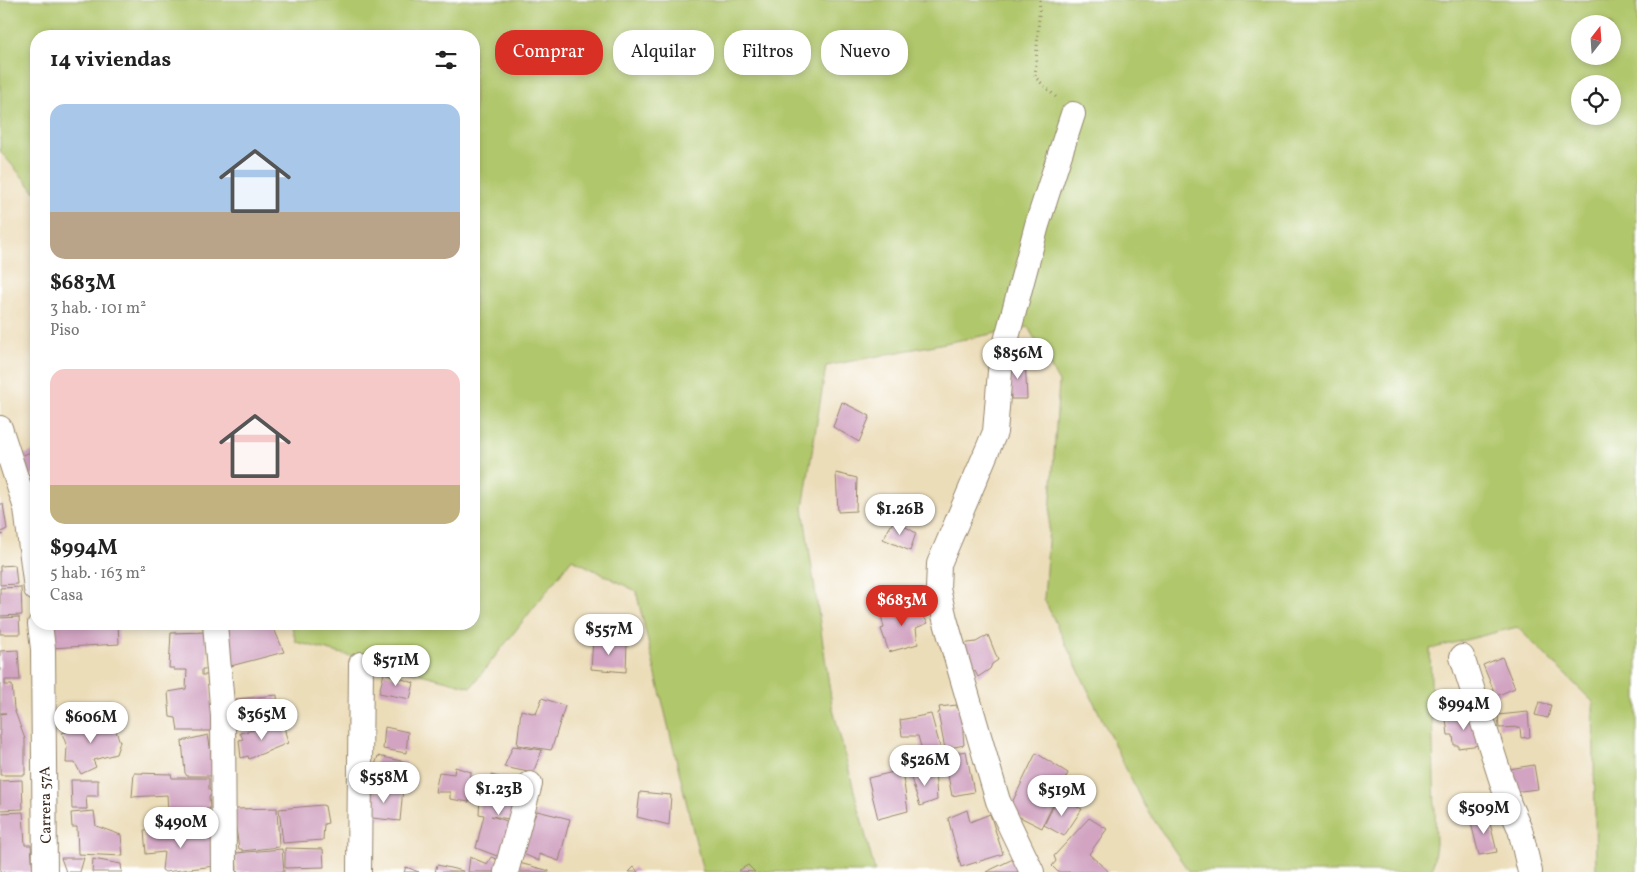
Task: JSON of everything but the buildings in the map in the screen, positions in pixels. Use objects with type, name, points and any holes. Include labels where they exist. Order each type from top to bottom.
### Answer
[{"type":"street","points":[[1032,872],[998,801],[945,619],[938,589],[939,564],[995,432],[1000,371],[1005,345],[1037,225],[1073,114]]},
{"type":"street","points":[[0,428],[26,508],[30,540]]},
{"type":"street","name":"Carrera 57A","points":[[41,630],[43,649],[45,872]]},
{"type":"street","points":[[216,630],[223,716],[224,872]]},
{"type":"street","points":[[1462,658],[1509,804],[1520,829],[1530,872]]},
{"type":"street","points":[[359,872],[361,664]]},
{"type":"street","points":[[506,872],[530,784]]},
{"type":"path","points":[[1040,0],[1035,77],[1073,114]]},
{"type":"green space","points":[[0,0],[1637,0],[1637,872],[1596,872],[1593,702],[1517,627],[1430,649],[1436,844],[1432,872],[1189,872],[1143,804],[1044,599],[1059,382],[1028,327],[826,366],[803,508],[832,705],[875,872],[703,872],[636,591],[572,559],[471,687],[296,642],[293,630],[480,630],[480,30],[30,30],[30,186],[0,151]]}]
